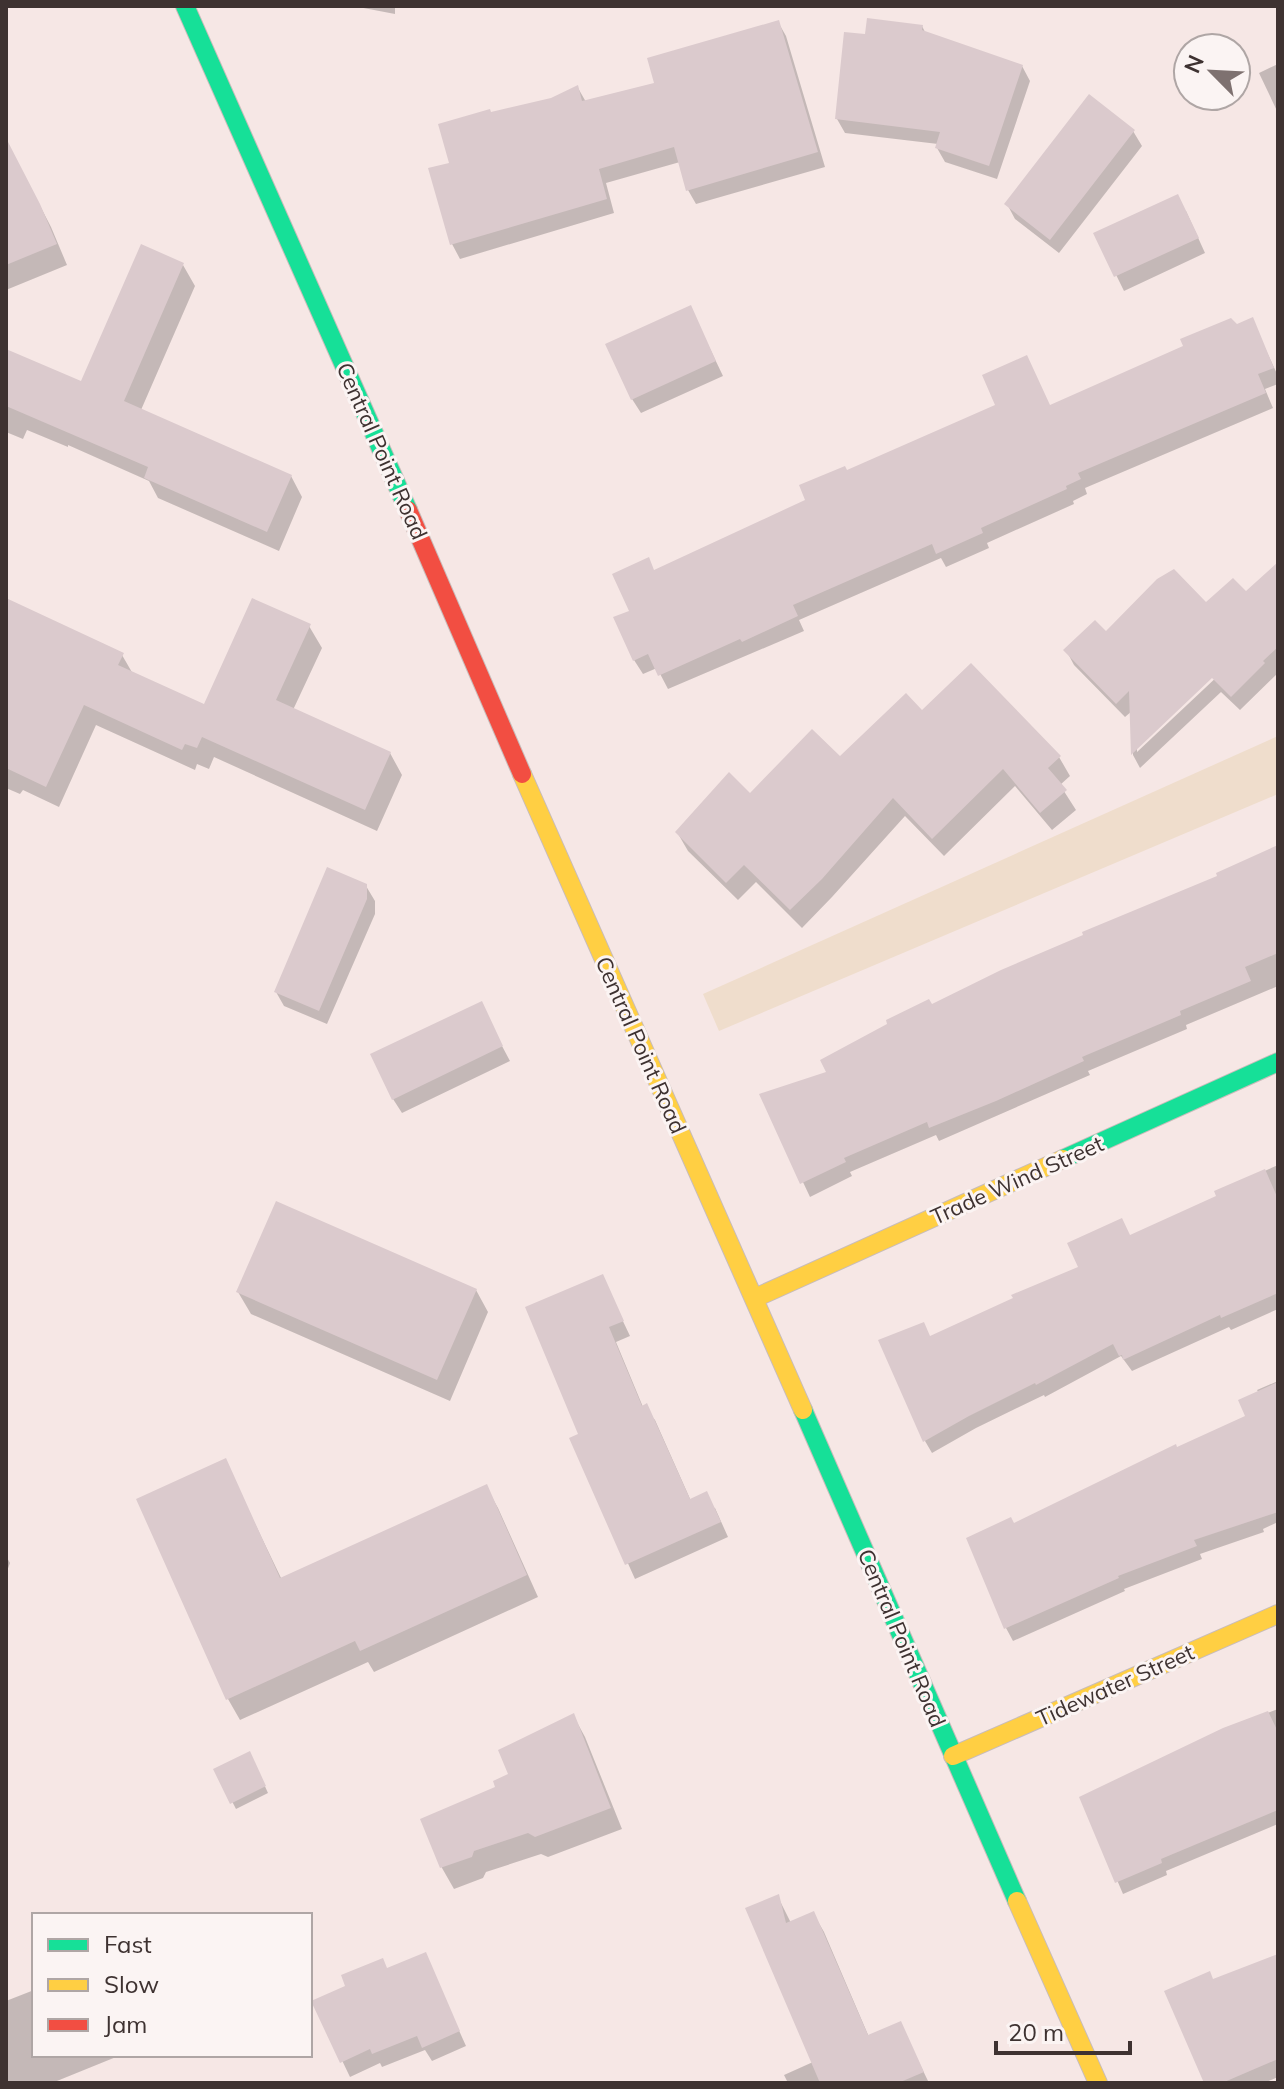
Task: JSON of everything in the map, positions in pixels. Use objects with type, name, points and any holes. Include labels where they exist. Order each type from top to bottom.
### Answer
[{"type":"street","name":"Central Point Road","points":[[185,6],[1098,2083]]},
{"type":"street","name":"Trade Wind Street","points":[[755,1298],[1278,1062]]},
{"type":"street","name":"Tidewater Street","points":[[953,1756],[1278,1614]]},
{"type":"shaded area","points":[[1278,736],[1278,794],[719,1031],[703,994]]},
{"type":"building","points":[[867,18],[923,25],[922,30],[1023,65],[989,166],[935,148],[940,132],[835,119],[844,32],[865,34]]},
{"type":"building","points":[[779,20],[818,152],[686,191],[674,147],[599,169],[607,199],[450,245],[428,168],[449,163],[438,124],[490,109],[491,112],[551,98],[578,85],[582,101],[654,83],[647,58]]},
{"type":"building","points":[[1089,94],[1135,130],[1050,240],[1004,204]]},
{"type":"building","points":[[6,138],[57,244],[6,265]]},
{"type":"building","points":[[1178,194],[1199,238],[1114,277],[1093,233]]},
{"type":"building","points":[[141,244],[184,263],[124,401],[292,475],[267,532],[144,478],[148,467],[6,406],[6,349],[81,381]]},
{"type":"building","points":[[691,305],[716,361],[631,400],[605,344]]},
{"type":"building","points":[[1253,317],[1274,368],[1258,374],[1266,393],[1078,473],[1081,479],[1066,486],[1067,489],[981,528],[983,533],[936,554],[932,544],[793,605],[798,616],[742,642],[740,639],[658,676],[648,654],[633,661],[613,617],[629,611],[612,574],[649,557],[654,570],[805,500],[799,485],[845,466],[847,470],[995,405],[982,375],[1027,355],[1050,405],[1183,346],[1180,339],[1231,318],[1237,324]]},
{"type":"building","points":[[1278,562],[1278,647],[1231,697],[1212,678],[1131,755],[1129,691],[1116,704],[1063,650],[1095,620],[1106,631],[1157,579],[1174,569],[1206,602],[1233,578],[1246,591]]},
{"type":"building","points":[[6,598],[124,653],[118,665],[204,704],[252,598],[311,624],[276,700],[391,752],[365,810],[202,737],[197,748],[185,744],[182,750],[84,705],[46,787],[6,768]]},
{"type":"building","points":[[971,663],[1061,756],[1048,768],[1067,790],[1040,813],[1003,769],[932,839],[893,798],[822,879],[790,910],[744,865],[726,883],[675,832],[729,772],[750,793],[812,729],[840,756],[906,693],[922,710]]},
{"type":"building","points":[[1278,845],[1278,953],[1245,967],[1251,981],[1082,1057],[1084,1061],[996,1101],[929,1128],[927,1122],[844,1158],[846,1162],[800,1184],[759,1094],[826,1072],[820,1060],[887,1024],[886,1020],[929,999],[932,1004],[1083,935],[1082,932],[1217,876],[1216,873]]},
{"type":"building","points":[[327,867],[367,884],[367,899],[319,1011],[274,992]]},
{"type":"building","points":[[482,1001],[503,1046],[392,1100],[370,1054]]},
{"type":"building","points":[[1265,1169],[1278,1199],[1278,1293],[1221,1318],[1220,1315],[1123,1360],[1113,1344],[923,1442],[878,1340],[924,1322],[930,1336],[1013,1298],[1011,1295],[1078,1267],[1067,1243],[1122,1218],[1130,1235],[1216,1196],[1214,1191]]},
{"type":"building","points":[[276,1201],[477,1289],[437,1380],[236,1292]]},
{"type":"building","points":[[603,1274],[624,1321],[609,1327],[642,1406],[647,1403],[690,1499],[707,1491],[721,1522],[625,1565],[569,1438],[578,1434],[525,1307]]},
{"type":"building","points":[[1278,1382],[1278,1512],[1194,1540],[1197,1546],[1118,1576],[1004,1629],[966,1538],[1011,1517],[1014,1523],[1176,1444],[1177,1447],[1245,1416],[1238,1400]]},
{"type":"building","points":[[226,1458],[280,1578],[487,1484],[527,1575],[360,1651],[355,1641],[226,1700],[136,1499]]},
{"type":"building","points":[[1268,1711],[1278,1732],[1278,1810],[1161,1859],[1162,1863],[1115,1883],[1079,1797],[1223,1728]]},
{"type":"building","points":[[574,1713],[611,1808],[535,1837],[528,1833],[474,1851],[472,1857],[440,1868],[420,1819],[495,1787],[493,1781],[508,1774],[498,1750]]},
{"type":"building","points":[[250,1751],[266,1786],[230,1804],[213,1769]]},
{"type":"building","points":[[779,1894],[786,1923],[814,1911],[868,2035],[901,2021],[924,2072],[898,2083],[820,2083],[745,1908]]},
{"type":"building","points":[[426,1952],[460,2031],[422,2048],[417,2036],[372,2054],[370,2049],[340,2063],[312,2001],[345,1986],[341,1975],[383,1958],[387,1968]]},
{"type":"building","points":[[1278,1954],[1278,2059],[1222,2083],[1204,2083],[1164,1991],[1210,1971],[1213,1979]]},
{"type":"traffic: fast","points":[[185,6],[408,510]]},
{"type":"traffic: fast","points":[[1063,1159],[1278,1062]]},
{"type":"traffic: fast","points":[[803,1410],[1017,1901]]},
{"type":"traffic: slow","points":[[522,774],[803,1410]]},
{"type":"traffic: slow","points":[[755,1298],[1063,1159]]},
{"type":"traffic: slow","points":[[953,1756],[1278,1614]]},
{"type":"traffic: slow","points":[[1017,1901],[1098,2083]]},
{"type":"traffic: jam","points":[[408,510],[522,774]]}]
